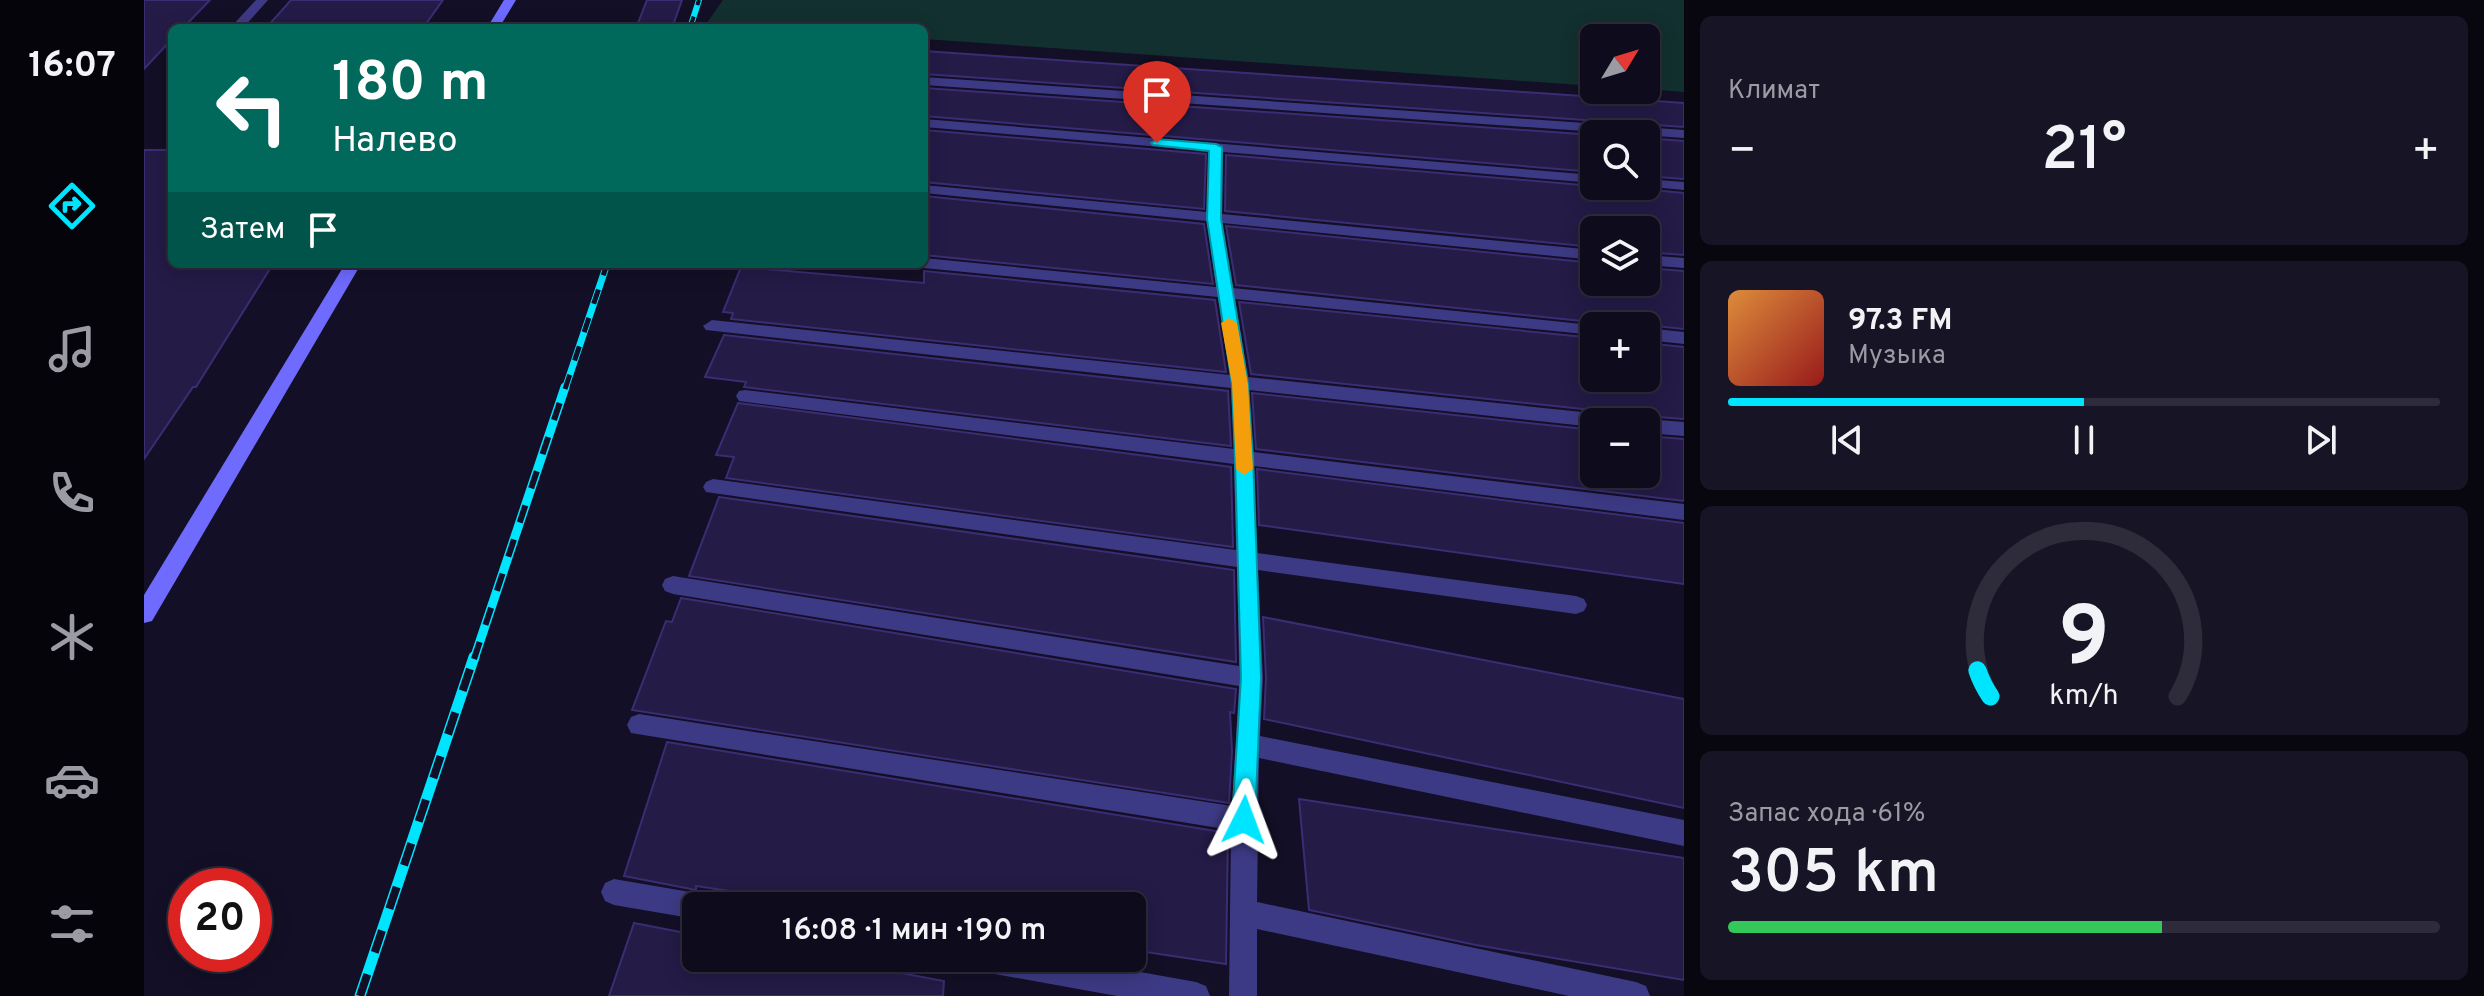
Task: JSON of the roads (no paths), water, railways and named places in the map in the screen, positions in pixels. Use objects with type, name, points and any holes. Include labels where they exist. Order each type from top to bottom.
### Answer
[{"type":"main road","points":[[495,24],[510,0]]},
{"type":"main road","points":[[144,614],[351,268]]},
{"type":"lane","points":[[240,24],[262,0]]},
{"type":"lane","points":[[928,81],[1684,134]]},
{"type":"lane","points":[[928,123],[1580,178]]},
{"type":"lane","points":[[1216,147],[1214,219],[1240,384],[1251,678],[1244,820],[1243,996]]},
{"type":"lane","points":[[1660,184],[1684,186]]},
{"type":"lane","points":[[928,189],[1580,254]]},
{"type":"lane","points":[[1660,261],[1684,263]]},
{"type":"lane","points":[[928,263],[1580,328]]},
{"type":"lane","points":[[712,326],[1580,419]]},
{"type":"lane","points":[[1660,335],[1684,338]]},
{"type":"lane","points":[[745,396],[1684,512]]},
{"type":"lane","points":[[1660,427],[1684,429]]},
{"type":"lane","points":[[713,487],[1576,605]]},
{"type":"lane","points":[[673,585],[1251,678]]},
{"type":"lane","points":[[639,725],[1244,820]]},
{"type":"lane","points":[[1248,745],[1684,833]]},
{"type":"lane","points":[[614,892],[682,904]]},
{"type":"lane","points":[[1243,913],[1636,996]]},
{"type":"lane","points":[[1062,972],[1196,996]]},
{"type":"railway","points":[[691,24],[699,0]]},
{"type":"railway","points":[[565,389],[606,268]]},
{"type":"railway","points":[[474,659],[565,387]]},
{"type":"railway","points":[[360,996],[474,657]]}]
